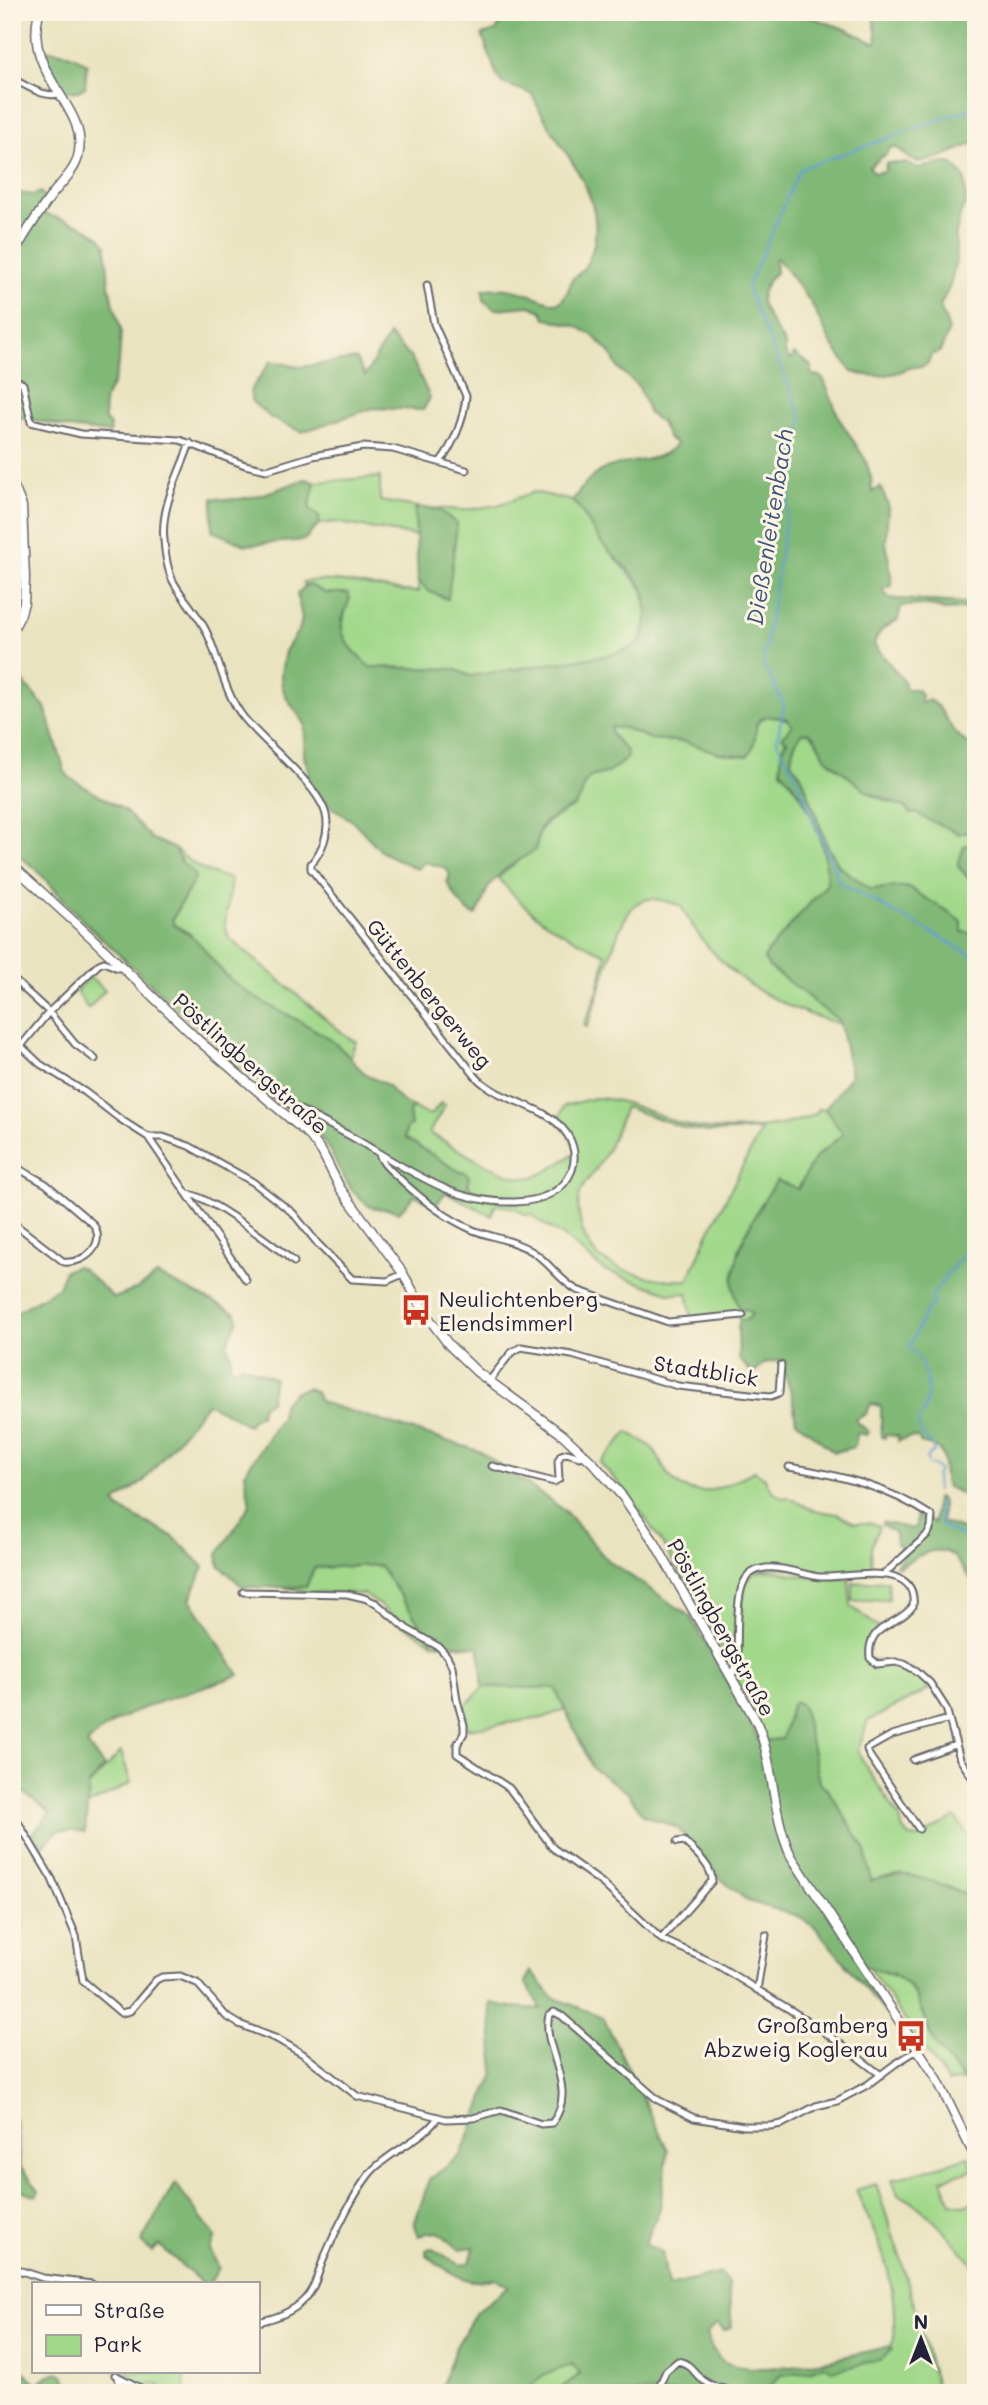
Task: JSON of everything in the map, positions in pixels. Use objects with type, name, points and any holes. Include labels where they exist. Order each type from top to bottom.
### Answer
[{"type":"main road","points":[[12,255],[46,203],[73,169],[80,140],[77,127],[44,70],[38,54],[35,32],[39,12]]},
{"type":"main road","points":[[12,349],[15,360],[13,381]]},
{"type":"main road","points":[[12,482],[22,506],[25,578],[24,603],[12,631]]},
{"type":"main road","name":"Pöstlingbergstraße","points":[[12,865],[198,1040],[314,1140],[340,1188],[403,1274],[443,1339],[460,1357],[540,1417],[585,1455],[646,1529],[764,1739],[778,1823],[791,1856],[919,2049],[950,2102],[976,2159]]},
{"type":"street","points":[[12,79],[42,93],[52,96],[59,94]]},
{"type":"street","points":[[427,285],[434,324],[466,396],[453,442],[440,462]]},
{"type":"street","points":[[13,381],[23,384],[31,422],[81,434],[167,438],[190,443],[245,465],[267,470],[313,456],[363,447],[393,449],[466,470]]},
{"type":"street","name":"Güttenbergerweg","points":[[190,443],[163,519],[170,572],[175,584],[204,626],[241,715],[312,789],[322,804],[326,815],[326,833],[311,864],[315,874],[477,1078],[497,1094],[554,1120],[569,1138],[574,1155],[571,1172],[558,1188],[538,1198],[512,1203],[468,1197],[449,1191],[291,1105],[272,1090],[259,1092]]},
{"type":"street","points":[[21,1046],[49,1012],[101,963],[116,968],[122,966]]},
{"type":"street","points":[[12,978],[49,1012],[75,1044],[95,1059]]},
{"type":"street","points":[[12,1042],[148,1137],[246,1280]]},
{"type":"street","points":[[148,1137],[163,1137],[189,1146],[253,1182],[293,1213],[332,1260],[354,1280],[387,1281],[403,1274]]},
{"type":"street","points":[[379,1153],[389,1168],[433,1207],[469,1228],[531,1250],[570,1286],[578,1290],[670,1323],[743,1315]]},
{"type":"street","points":[[12,1165],[46,1184],[93,1224],[97,1230],[97,1241],[93,1251],[84,1259],[64,1262],[12,1222]]},
{"type":"street","points":[[188,1194],[197,1196],[240,1222],[294,1262]]},
{"type":"street","name":"Stadtblick","points":[[490,1380],[514,1350],[529,1347],[572,1355],[678,1386],[771,1396],[779,1393],[781,1365]]},
{"type":"street","points":[[492,1466],[554,1482],[559,1479],[558,1461],[561,1455],[585,1455]]},
{"type":"street","points":[[789,1467],[831,1474],[876,1488],[900,1497],[932,1516],[928,1534],[883,1575]]},
{"type":"street","points":[[731,1676],[736,1668],[736,1632],[741,1593],[745,1579],[752,1573],[769,1568],[820,1577],[883,1575],[907,1582],[913,1604],[906,1614],[883,1626],[876,1634],[870,1646],[870,1658],[877,1664],[902,1663],[920,1673],[943,1701],[961,1763],[976,1783]]},
{"type":"street","points":[[243,1592],[347,1594],[364,1598],[376,1603],[407,1629],[439,1647],[452,1666],[464,1729],[457,1745],[457,1754],[509,1788],[553,1848],[602,1883],[661,1939],[714,1963],[825,2031],[881,2075]]},
{"type":"street","points":[[919,1829],[867,1749],[892,1735],[949,1719]]},
{"type":"street","points":[[913,1760],[955,1745]]},
{"type":"street","points":[[12,1812],[52,1879],[76,1936],[83,1981],[116,2011],[130,2011],[162,1977],[188,1978],[197,1983],[226,2016],[303,2054],[320,2065],[351,2093],[372,2102],[437,2118],[467,2119],[501,2110],[541,2124],[552,2123],[558,2113],[561,2091],[559,2067],[548,2027],[549,2015],[554,2012],[562,2016],[658,2100],[687,2115],[706,2121],[754,2127],[782,2124],[816,2106],[837,2101],[919,2049]]},
{"type":"street","points":[[661,1939],[712,1881],[712,1873],[700,1857],[684,1841],[677,1842]]},
{"type":"street","points":[[757,1990],[766,1935]]},
{"type":"street","points":[[259,2321],[292,2309],[306,2298],[316,2282],[330,2244],[367,2176],[386,2158],[432,2126],[437,2118]]},
{"type":"street","points":[[12,2268],[43,2278],[76,2282]]},
{"type":"street","points":[[656,2393],[667,2371],[678,2361],[689,2365],[705,2382],[724,2390],[760,2393]]},
{"type":"street","points":[[114,2374],[124,2393]]},
{"type":"street","points":[[116,2374],[150,2393]]},
{"type":"green space","points":[[506,12],[796,12],[848,30],[874,43],[877,41],[873,12],[976,12],[976,142],[921,162],[912,160],[891,147],[869,167],[875,173],[885,171],[886,163],[905,163],[919,168],[945,163],[953,164],[965,178],[966,203],[956,234],[956,261],[950,286],[940,306],[949,330],[940,352],[932,354],[927,364],[922,367],[913,367],[893,374],[876,376],[852,372],[831,343],[811,303],[778,259],[775,259],[776,273],[766,284],[761,301],[785,344],[788,358],[792,359],[794,354],[812,366],[811,373],[814,376],[818,375],[824,380],[840,420],[865,459],[871,477],[872,492],[880,487],[888,504],[886,542],[892,586],[883,591],[889,598],[976,604],[976,608],[944,610],[930,605],[901,606],[898,620],[883,629],[874,645],[903,680],[906,689],[917,689],[921,695],[921,703],[928,700],[934,704],[953,730],[976,747],[976,819],[968,831],[959,834],[866,791],[826,758],[808,732],[802,733],[797,740],[791,762],[802,777],[827,845],[839,866],[870,889],[908,888],[962,922],[962,932],[976,934],[976,1501],[947,1487],[943,1473],[944,1460],[939,1450],[920,1443],[919,1438],[911,1437],[898,1441],[898,1436],[881,1437],[881,1406],[871,1404],[866,1414],[855,1420],[869,1432],[866,1435],[857,1433],[855,1447],[834,1452],[796,1421],[792,1395],[780,1360],[765,1363],[753,1374],[739,1359],[738,1326],[740,1321],[748,1319],[752,1314],[739,1308],[733,1287],[735,1267],[743,1241],[777,1180],[798,1189],[814,1159],[843,1134],[825,1109],[851,1075],[839,1020],[769,967],[764,959],[827,884],[824,853],[814,822],[800,794],[781,770],[781,753],[787,741],[782,737],[792,725],[787,719],[763,717],[758,721],[755,741],[747,756],[719,753],[685,742],[651,739],[624,728],[611,727],[611,734],[627,752],[627,758],[609,772],[590,777],[574,806],[546,821],[540,828],[535,850],[496,878],[475,915],[456,897],[447,882],[450,875],[446,868],[425,862],[417,869],[382,852],[354,822],[327,804],[305,778],[309,771],[304,757],[305,724],[286,697],[281,673],[285,651],[300,628],[302,618],[297,594],[305,586],[310,585],[325,593],[348,593],[349,601],[342,622],[344,637],[370,667],[454,669],[470,676],[609,655],[639,642],[645,631],[647,617],[643,589],[629,570],[600,541],[572,501],[589,481],[604,469],[655,457],[671,450],[677,444],[668,438],[661,422],[649,414],[639,387],[618,368],[610,352],[592,335],[576,326],[545,318],[542,311],[530,306],[495,309],[484,301],[483,290],[501,288],[553,303],[560,302],[572,279],[588,262],[596,232],[594,211],[587,190],[532,94],[502,83],[497,76],[482,35],[496,31]]},
{"type":"green space","points":[[49,50],[69,54],[87,64],[85,87],[75,92],[57,87],[43,56]]},
{"type":"green space","points":[[12,192],[33,195],[41,192],[45,198],[41,208],[45,214],[80,225],[100,237],[106,245],[109,286],[121,330],[119,362],[114,381],[104,401],[105,420],[110,425],[110,433],[69,428],[22,417],[12,432],[12,397],[17,383],[12,339]]},
{"type":"green space","points":[[389,335],[412,359],[430,398],[423,410],[373,408],[302,432],[271,418],[252,402],[250,391],[271,361],[299,367],[356,359],[365,376]]},
{"type":"green space","points":[[380,477],[380,501],[417,507],[416,536],[334,522],[319,524],[319,517],[309,509],[315,482]]},
{"type":"green space","points":[[306,479],[315,482],[309,508],[319,517],[319,524],[304,540],[246,545],[212,531],[213,498],[249,498]]},
{"type":"green space","points":[[534,492],[572,501],[584,512],[612,554],[643,589],[647,614],[641,640],[628,649],[609,655],[470,676],[454,669],[370,667],[344,637],[343,621],[350,598],[325,593],[310,585],[305,586],[303,582],[346,582],[418,592],[418,580],[428,591],[447,599],[457,524],[439,510],[430,508],[465,510],[498,505]]},
{"type":"green space","points":[[417,507],[439,510],[457,524],[448,599],[428,591],[418,580]]},
{"type":"green space","points":[[12,644],[22,681],[45,707],[65,772],[70,778],[124,810],[152,839],[173,848],[182,863],[194,873],[195,878],[172,919],[174,925],[194,938],[231,980],[332,1041],[366,1074],[387,1085],[400,1099],[413,1107],[409,1112],[411,1125],[406,1128],[405,1138],[460,1172],[464,1171],[469,1176],[468,1186],[479,1192],[478,1195],[449,1188],[435,1206],[415,1195],[399,1212],[368,1205],[348,1184],[324,1142],[306,1121],[307,1115],[284,1097],[275,1083],[259,1082],[250,1076],[85,923],[36,869],[15,853],[12,848]]},
{"type":"green space","points":[[766,716],[787,719],[792,725],[781,753],[781,770],[808,808],[824,853],[827,884],[764,959],[769,967],[839,1020],[840,1024],[790,1007],[747,983],[711,950],[681,906],[649,899],[639,902],[623,923],[587,1027],[584,1025],[598,991],[606,954],[574,939],[534,914],[498,877],[537,846],[538,836],[546,823],[579,799],[588,779],[609,772],[627,758],[627,752],[611,734],[611,727],[624,728],[651,739],[685,742],[719,753],[747,756],[753,746],[757,724]]},
{"type":"green space","points":[[808,732],[826,758],[874,796],[904,807],[911,814],[916,813],[959,834],[968,831],[976,819],[976,843],[964,846],[958,865],[976,887],[976,934],[962,932],[950,912],[925,900],[912,888],[870,889],[839,866],[827,845],[802,777],[791,763],[797,740],[802,733]]},
{"type":"green space","points":[[976,843],[976,887],[958,866],[964,846]]},
{"type":"green space","points":[[173,848],[200,868],[231,879],[225,925],[229,938],[350,1039],[356,1041],[350,1057],[330,1039],[267,1006],[230,980],[189,933],[174,925],[172,920],[195,878],[194,873],[182,863]]},
{"type":"green space","points":[[90,977],[105,990],[88,1009],[76,991]]},
{"type":"green space","points":[[594,1098],[605,1099],[683,1124],[732,1130],[788,1123],[817,1113],[818,1109],[825,1109],[844,1134],[814,1159],[798,1189],[762,1201],[739,1249],[733,1283],[752,1314],[748,1319],[740,1321],[737,1313],[692,1319],[687,1293],[671,1294],[604,1270],[532,1214],[526,1215],[515,1208],[495,1205],[492,1216],[446,1192],[521,1204],[476,1196],[460,1172],[405,1138],[409,1112],[413,1107],[425,1114],[432,1114],[441,1103],[445,1105],[429,1133],[501,1172],[530,1178],[544,1173],[577,1152],[569,1135],[558,1122],[564,1106]],"holes":[[[625,1107],[685,1128],[707,1132],[761,1130],[708,1234],[688,1280],[667,1280],[642,1275],[619,1268],[600,1258],[589,1245],[582,1228],[580,1193],[606,1152]]]},
{"type":"green space","points":[[76,1266],[83,1269],[114,1298],[137,1289],[157,1275],[236,1313],[238,1320],[227,1343],[231,1370],[242,1365],[274,1378],[270,1401],[261,1407],[260,1415],[251,1420],[248,1426],[207,1403],[144,1481],[115,1502],[118,1508],[174,1537],[204,1567],[190,1599],[239,1675],[137,1711],[100,1732],[87,1744],[104,1767],[89,1785],[85,1832],[59,1830],[38,1851],[30,1837],[50,1813],[12,1783],[12,1315],[59,1287],[64,1271]]},
{"type":"green space","points":[[307,1388],[316,1392],[320,1402],[479,1451],[564,1510],[607,1560],[690,1616],[751,1722],[759,1741],[782,1739],[791,1706],[795,1702],[803,1707],[819,1782],[828,1790],[866,1851],[871,1881],[906,1875],[950,1888],[976,1901],[976,1929],[971,1935],[976,1940],[976,2101],[935,2044],[910,1987],[893,1974],[860,1965],[860,1970],[886,2007],[886,2011],[883,2010],[815,1927],[798,1916],[748,1901],[721,1879],[678,1828],[643,1815],[627,1792],[593,1769],[555,1688],[483,1687],[479,1647],[433,1643],[379,1565],[314,1568],[306,1587],[243,1587],[219,1565],[218,1554],[250,1505],[245,1473],[281,1417],[282,1404],[294,1392]]},
{"type":"green space","points":[[628,1432],[651,1447],[669,1476],[689,1490],[722,1487],[754,1471],[765,1478],[775,1493],[783,1498],[788,1497],[813,1510],[837,1514],[855,1523],[872,1523],[879,1526],[871,1548],[872,1572],[828,1575],[783,1567],[751,1571],[743,1578],[739,1592],[732,1667],[656,1535],[600,1463]]},
{"type":"green space","points":[[936,1498],[940,1498],[942,1503],[942,1522],[976,1534],[976,1583],[952,1555],[945,1552],[929,1552],[896,1566],[905,1552],[896,1543],[895,1533],[882,1525],[882,1522],[912,1529],[916,1526],[916,1516],[934,1523]]},
{"type":"green space","points":[[379,1565],[433,1643],[406,1627],[363,1594],[308,1592],[282,1587],[306,1587],[314,1568]]},
{"type":"green space","points":[[763,1571],[813,1578],[849,1579],[851,1606],[879,1628],[870,1642],[868,1658],[886,1665],[901,1665],[911,1669],[931,1688],[868,1721],[858,1750],[900,1818],[903,1830],[910,1837],[919,1838],[955,1817],[976,1845],[976,1901],[950,1888],[905,1875],[871,1881],[866,1851],[828,1790],[819,1783],[803,1707],[791,1706],[783,1739],[767,1741],[737,1680],[739,1631],[745,1585],[753,1574]]},
{"type":"green space","points":[[888,1581],[889,1599],[853,1601],[853,1583]]},
{"type":"green space","points":[[483,1687],[555,1688],[565,1709],[543,1718],[467,1729],[462,1709]]},
{"type":"green space","points":[[121,1752],[131,1783],[88,1805],[89,1785]]},
{"type":"green space","points":[[867,1965],[894,1976],[908,1987],[936,2045],[963,2080],[948,2083]]},
{"type":"green space","points":[[531,1971],[552,1997],[603,2017],[668,2150],[660,2208],[645,2244],[662,2252],[668,2286],[721,2273],[728,2283],[732,2327],[724,2331],[717,2323],[707,2333],[717,2355],[723,2361],[738,2366],[781,2367],[830,2360],[891,2346],[892,2349],[882,2359],[833,2371],[824,2365],[811,2371],[781,2375],[768,2388],[770,2393],[561,2393],[560,2389],[580,2374],[572,2364],[543,2376],[522,2393],[439,2393],[456,2347],[476,2312],[509,2286],[495,2278],[486,2281],[467,2280],[442,2266],[426,2255],[426,2250],[431,2248],[461,2265],[470,2263],[474,2247],[459,2249],[439,2232],[419,2236],[414,2225],[429,2180],[461,2155],[494,2073],[490,2003],[541,2009],[525,1982]]},
{"type":"green space","points":[[12,2111],[20,2166],[39,2191],[36,2196],[19,2189],[12,2198]]},
{"type":"green space","points":[[969,2157],[973,2169],[942,2179],[951,2203],[962,2205],[976,2202],[976,2268],[928,2215],[898,2195],[892,2180]]},
{"type":"green space","points":[[175,2183],[216,2237],[210,2250],[219,2268],[210,2282],[201,2282],[159,2245],[152,2252],[141,2242]]},
{"type":"green space","points":[[876,2184],[905,2272],[938,2393],[770,2392],[768,2388],[781,2375],[811,2371],[824,2365],[892,2350],[894,2331],[891,2285],[877,2238],[856,2190]]},
{"type":"green space","points":[[12,2361],[38,2384],[51,2375],[60,2374],[73,2393],[12,2393]]},
{"type":"green space","points":[[572,2364],[580,2374],[561,2389],[561,2393],[522,2393],[543,2376]]},
{"type":"green space","points":[[120,2374],[184,2374],[185,2393],[159,2393],[161,2386],[150,2384],[148,2390]]},
{"type":"waterway","name":"Dießenleitenbach","points":[[976,107],[800,169],[747,288],[802,417],[763,663],[784,705],[777,741],[797,779],[840,883],[976,957]]},
{"type":"waterway","name":"Dießenleitenbach","points":[[937,1491],[936,1477],[939,1470],[934,1465],[929,1465],[926,1457],[934,1452],[933,1448],[918,1426],[927,1401],[927,1383],[919,1360],[909,1347],[925,1313],[933,1305],[932,1294],[976,1235]]},
{"type":"waterway","name":"Dießenleitenbach","points":[[938,1500],[940,1523],[948,1530],[976,1542]]},
{"type":"waterway","points":[[12,2370],[27,2393]]},
{"type":"place","name":"Neulichtenberg Elendsimmerl","points":[[416,1310]]},
{"type":"place","name":"Großamberg Abzweig Koglerau","points":[[911,2036]]}]
